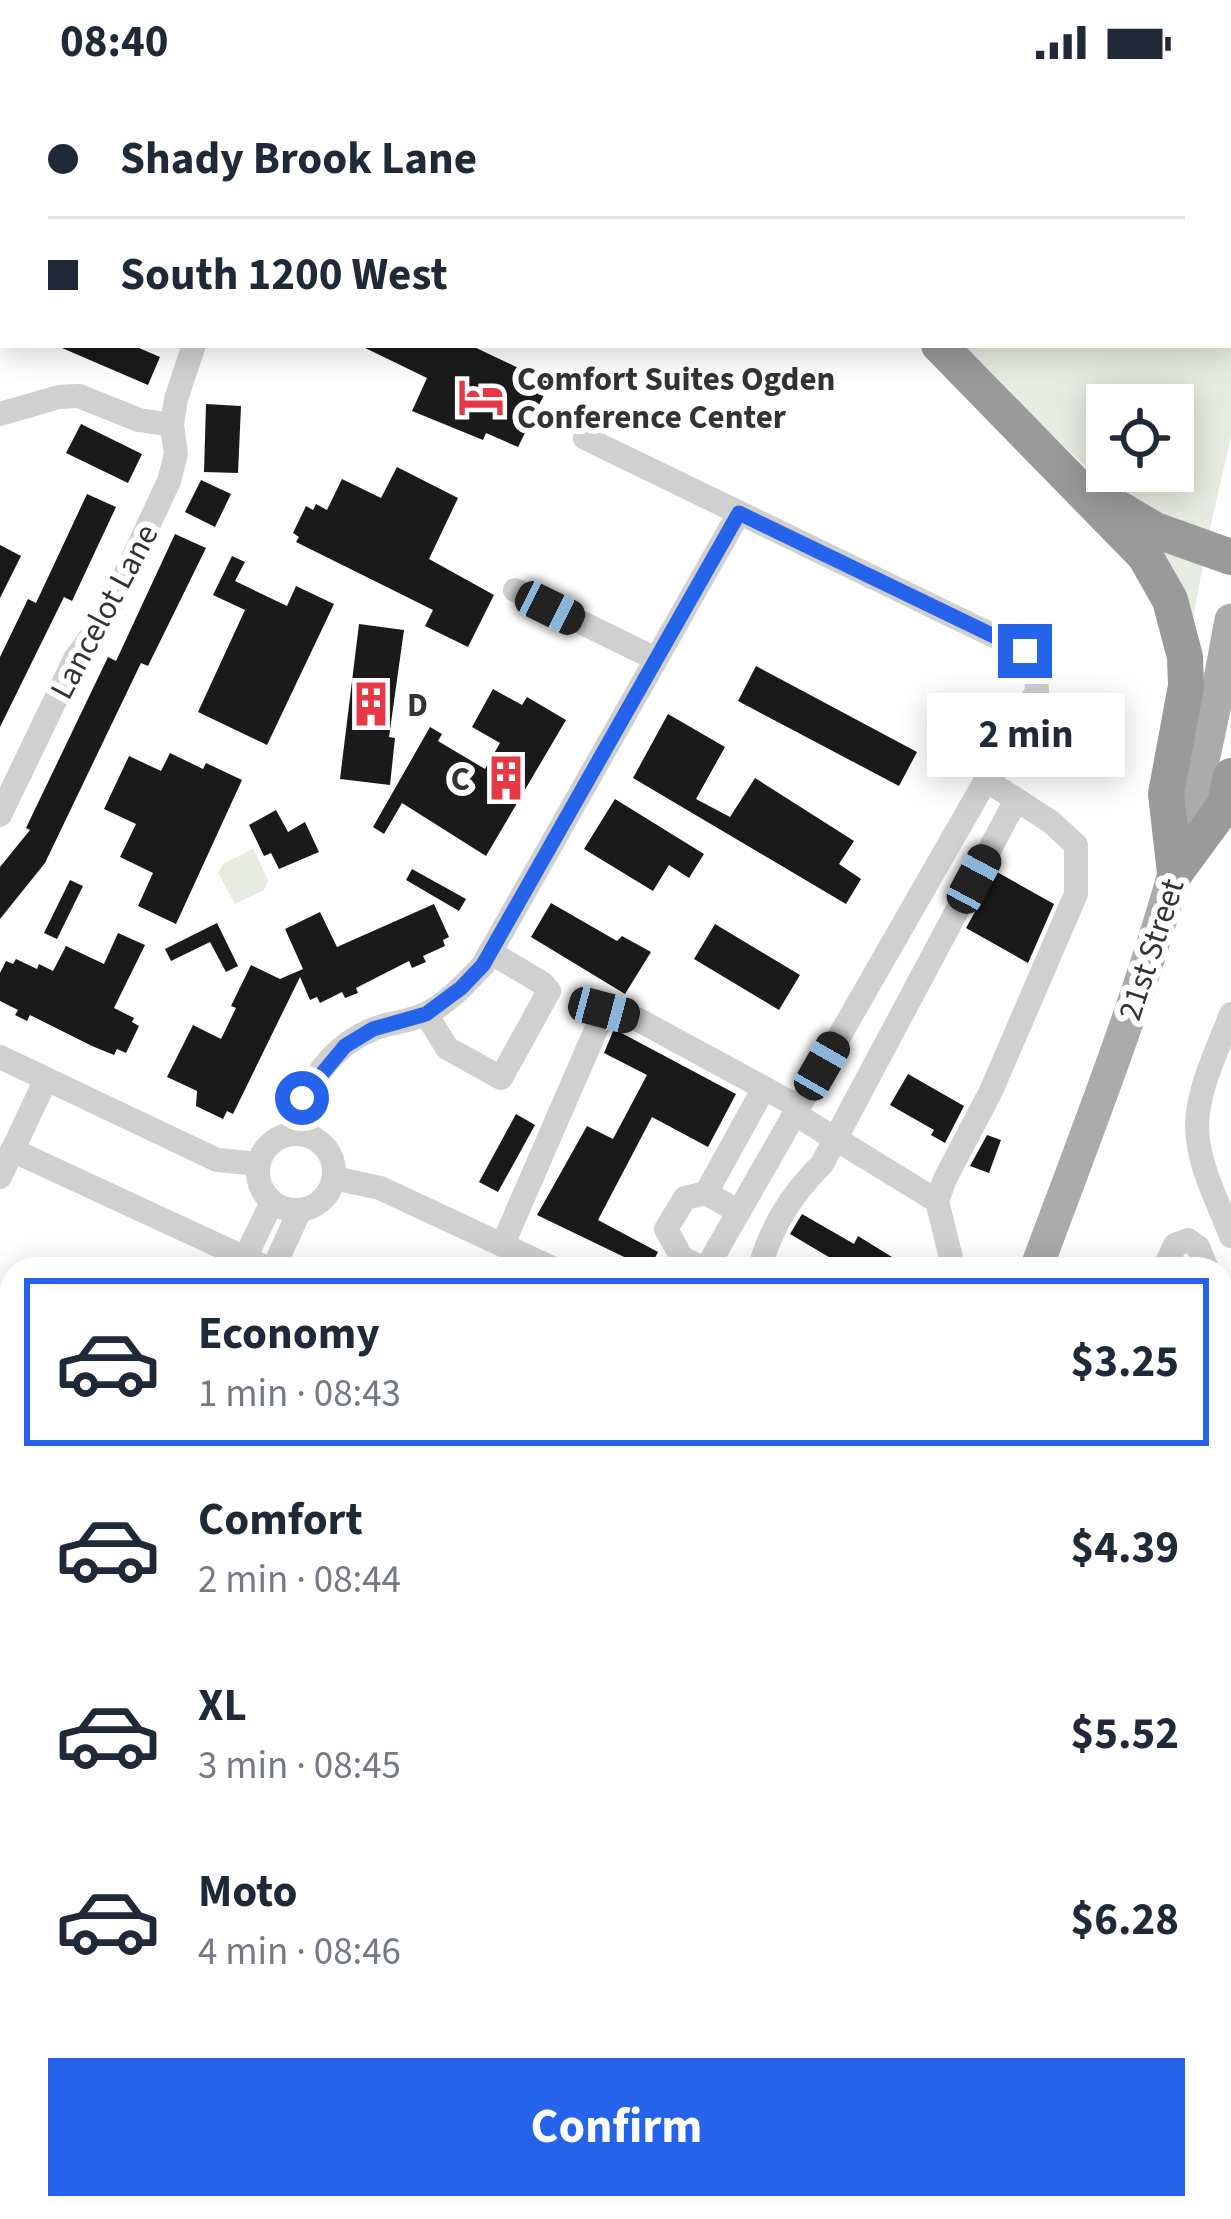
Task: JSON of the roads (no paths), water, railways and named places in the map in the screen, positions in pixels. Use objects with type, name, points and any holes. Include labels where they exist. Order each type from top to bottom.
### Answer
[{"type":"highway","points":[[942,348],[1144,556],[1170,599],[1179,626],[1186,686],[1166,794],[1174,873]]},
{"type":"highway","points":[[1064,470],[1155,530],[1231,557]]},
{"type":"highway","points":[[1174,873],[1225,805],[1231,776]]},
{"type":"main road","name":"21st Street","points":[[1040,1257],[1128,1018],[1174,873],[1231,620]]},
{"type":"street","name":"Lancelot Lane","points":[[0,815],[75,659],[106,616],[169,481],[176,454],[172,425],[176,399],[193,348]]},
{"type":"street","points":[[0,414],[79,396],[139,420],[172,425]]},
{"type":"street","points":[[585,438],[1025,651],[1036,669],[1037,691],[712,1257]]},
{"type":"street","points":[[294,1133],[302,1098],[345,1046],[373,1029],[426,1014],[461,988],[490,952],[739,513]]},
{"type":"street","points":[[514,590],[656,659]]},
{"type":"street","points":[[950,1257],[938,1201],[945,1179],[991,1090],[1076,894],[1076,845],[1052,822],[986,780]]},
{"type":"street","points":[[762,1257],[791,1194],[822,1164],[1016,800]]},
{"type":"street","points":[[426,1014],[447,1048],[501,1078],[549,991],[490,952]]},
{"type":"street","points":[[873,978],[910,999]]},
{"type":"street","points":[[503,1244],[604,1010],[635,1018],[764,1088],[938,1201]]},
{"type":"street","points":[[1231,1014],[1206,1082],[1197,1126],[1202,1157],[1231,1236]]},
{"type":"street","points":[[0,1057],[217,1160],[258,1164]]},
{"type":"street","points":[[0,1177],[46,1078]]},
{"type":"street","points":[[681,1257],[666,1229],[685,1198],[706,1192],[764,1088]]},
{"type":"street","points":[[294,1133],[321,1142],[334,1165],[334,1178],[326,1197],[300,1210],[288,1210],[272,1202],[260,1185],[258,1164],[268,1145],[294,1133]]},
{"type":"street","points":[[12,1150],[245,1257]]},
{"type":"street","points":[[334,1178],[380,1188],[530,1257]]},
{"type":"street","points":[[706,1192],[739,1212]]},
{"type":"street","points":[[263,1257],[272,1202]]},
{"type":"street","points":[[268,1257],[300,1210]]},
{"type":"street","points":[[1170,1257],[1175,1245],[1188,1240],[1203,1257]]},
{"type":"place","name":"Comfort Suites Ogden Conference Center","points":[[481,397]]},
{"type":"place","name":"D","points":[[371,704]]},
{"type":"place","name":"C","points":[[506,778]]}]
